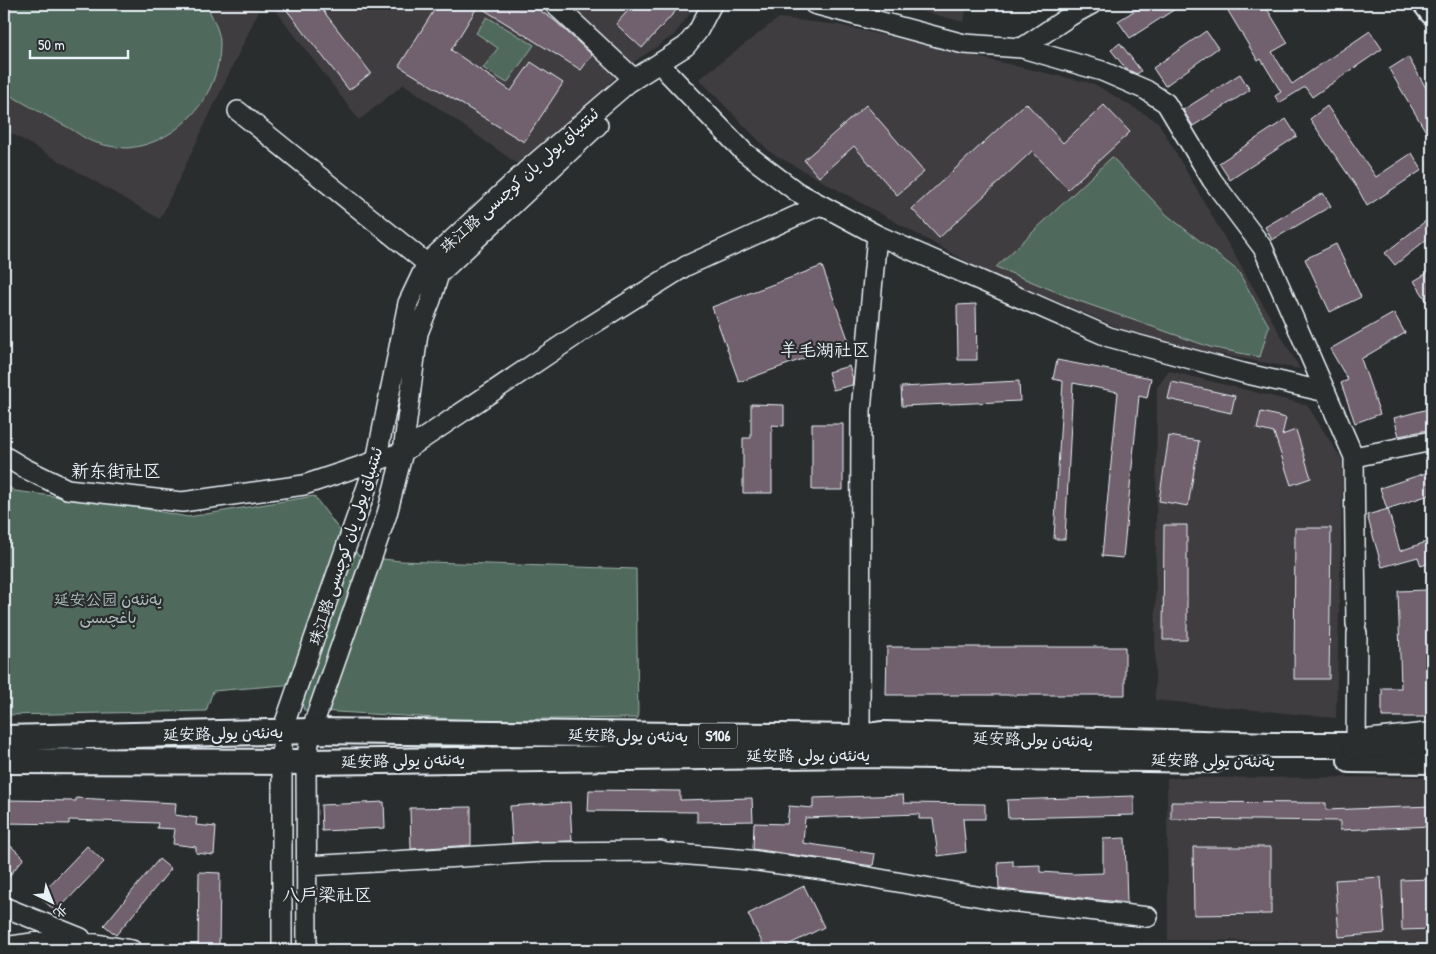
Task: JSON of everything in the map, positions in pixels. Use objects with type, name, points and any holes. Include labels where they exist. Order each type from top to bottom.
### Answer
[{"type":"highway","points":[[1356,745],[1432,737]]},
{"type":"main road","points":[[1426,4],[1432,12]]},
{"type":"main road","name":"延安路يەنئەن يولى","points":[[4,738],[311,731],[860,737],[883,734],[1272,746],[1432,746]]},
{"type":"main road","name":"延安路 يەنئەن يولى","points":[[4,761],[306,762],[864,755],[1432,761]]},
{"type":"street","points":[[554,4],[634,79]]},
{"type":"street","name":"珠江路 ئىتتىپاق يولى يان كوچىسى","points":[[282,950],[282,732],[376,461],[408,303],[433,268],[527,170],[634,79],[686,46],[698,31],[712,4]]},
{"type":"street","name":"珠江路 ئىتتىپاق يولى يان كوچىسى","points":[[307,950],[306,762],[311,731],[387,514],[403,452],[418,333],[431,300],[433,268],[621,103],[703,46],[720,4]]},
{"type":"street","points":[[814,4],[964,44],[1022,48],[1102,71],[1146,90],[1166,103],[1212,180],[1263,248],[1354,456],[1357,628],[1356,745]]},
{"type":"street","points":[[1022,48],[1070,16],[1092,4]]},
{"type":"street","points":[[667,72],[744,152],[797,192],[877,235],[1109,337],[1243,373],[1326,392]]},
{"type":"street","points":[[238,111],[433,268]]},
{"type":"street","points":[[4,456],[66,489],[182,502],[304,485],[403,452],[587,328],[686,266],[820,204]]},
{"type":"street","points":[[860,737],[861,411],[877,235]]},
{"type":"street","points":[[1354,456],[1432,441]]},
{"type":"street","points":[[307,866],[544,852],[664,852],[750,860],[846,873],[999,900],[1148,917]]},
{"type":"street","points":[[4,907],[97,944]]},
{"type":"street","points":[[4,947],[46,941],[97,944],[132,950]]},
{"type":"shaded area","points":[[4,4],[262,4],[160,219],[4,129]]},
{"type":"shaded area","points":[[271,4],[697,4],[674,35],[625,68],[522,167],[404,84],[359,120]]},
{"type":"shaded area","points":[[894,4],[967,4],[964,22]]},
{"type":"shaded area","points":[[779,18],[838,25],[1094,84],[1158,122],[1300,369],[1153,342],[978,268],[770,152],[699,79]]},
{"type":"shaded area","points":[[1169,371],[1307,405],[1343,461],[1336,718],[1155,700],[1157,388]]},
{"type":"shaded area","points":[[1432,777],[1432,950],[1302,950],[1301,941],[1168,940],[1167,778]]},
{"type":"green space","points":[[4,4],[206,4],[220,38],[218,62],[213,80],[205,97],[194,113],[164,137],[147,144],[128,148],[112,147],[94,142],[4,92]]},
{"type":"green space","points":[[487,17],[534,45],[507,83],[483,68],[498,48],[476,33]]},
{"type":"green space","points":[[1112,157],[1167,215],[1238,271],[1269,326],[1260,357],[1210,347],[1076,300],[996,267]]},
{"type":"green space","name":"延安公园 يەنئەن باغچىسى","points":[[4,484],[15,491],[129,506],[188,517],[314,496],[359,556],[400,561],[636,569],[638,718],[469,720],[304,710],[296,684],[213,691],[206,711],[4,715]]},
{"type":"green space","points":[[1432,944],[1432,950],[1340,950],[1340,945]]},
{"type":"building","points":[[282,4],[318,4],[371,73],[349,90]]},
{"type":"building","points":[[438,4],[530,4],[554,20],[592,55],[581,70],[478,6],[451,50],[511,91],[531,62],[563,83],[524,142],[399,66]]},
{"type":"building","points":[[634,4],[682,4],[642,48],[616,24]]},
{"type":"building","points":[[1145,4],[1183,4],[1130,38],[1118,21]]},
{"type":"building","points":[[1224,4],[1264,4],[1288,43],[1272,52],[1292,84],[1370,31],[1382,49],[1312,97],[1305,87],[1279,103],[1275,96],[1281,92],[1261,59],[1258,61]]},
{"type":"building","points":[[1206,31],[1218,48],[1165,86],[1153,68]]},
{"type":"building","points":[[1120,43],[1141,71],[1137,74],[1126,69],[1111,50]]},
{"type":"building","points":[[1408,57],[1432,98],[1432,142],[1389,69]]},
{"type":"building","points":[[1240,74],[1250,90],[1193,126],[1183,110]]},
{"type":"building","points":[[1026,103],[1063,143],[1104,105],[1130,132],[1068,189],[1032,151],[939,238],[912,209]]},
{"type":"building","points":[[866,105],[924,172],[897,195],[854,146],[819,177],[804,160]]},
{"type":"building","points":[[1327,106],[1376,177],[1412,153],[1422,170],[1367,206],[1358,189],[1310,119]]},
{"type":"building","points":[[1286,119],[1297,136],[1230,180],[1219,163]]},
{"type":"building","points":[[1323,193],[1331,206],[1272,240],[1265,227]]},
{"type":"building","points":[[1432,216],[1432,235],[1395,265],[1385,253]]},
{"type":"building","points":[[1336,244],[1361,297],[1330,312],[1305,259]]},
{"type":"building","points":[[822,266],[849,342],[739,382],[712,307]]},
{"type":"building","points":[[1432,270],[1432,309],[1414,281]]},
{"type":"building","points":[[976,304],[977,360],[958,360],[957,305]]},
{"type":"building","points":[[1394,313],[1405,333],[1361,359],[1380,414],[1355,423],[1341,383],[1348,380],[1330,349]]},
{"type":"building","points":[[1057,360],[1151,378],[1147,398],[1139,396],[1123,558],[1102,556],[1118,392],[1073,383],[1065,539],[1054,539],[1063,381],[1053,379]]},
{"type":"building","points":[[849,366],[853,379],[852,385],[833,390],[828,372]]},
{"type":"building","points":[[1019,381],[1020,401],[902,406],[901,387]]},
{"type":"building","points":[[1172,382],[1235,396],[1231,413],[1168,399]]},
{"type":"building","points":[[751,404],[784,405],[784,426],[772,425],[772,493],[743,493],[743,438],[751,438]]},
{"type":"building","points":[[1432,408],[1432,429],[1399,436],[1394,418]]},
{"type":"building","points":[[1261,412],[1286,418],[1282,435],[1296,430],[1311,478],[1291,485],[1274,433],[1257,429]]},
{"type":"building","points":[[812,424],[843,424],[843,490],[812,490]]},
{"type":"building","points":[[1169,436],[1199,441],[1188,506],[1159,501]]},
{"type":"building","points":[[1432,471],[1432,494],[1387,509],[1380,488]]},
{"type":"building","points":[[1388,509],[1400,551],[1432,540],[1432,562],[1421,566],[1418,557],[1382,567],[1367,515]]},
{"type":"building","points":[[1164,525],[1187,525],[1187,640],[1163,640]]},
{"type":"building","points":[[1295,528],[1331,528],[1329,679],[1294,679]]},
{"type":"building","points":[[1427,590],[1432,717],[1382,717],[1382,688],[1401,688],[1398,591]]},
{"type":"building","points":[[887,647],[1125,647],[1125,695],[886,695]]},
{"type":"building","points":[[589,790],[680,791],[680,800],[752,798],[753,821],[697,822],[697,812],[588,811]]},
{"type":"building","points":[[903,795],[904,803],[985,804],[985,819],[963,819],[966,852],[938,856],[933,819],[919,819],[919,814],[805,818],[803,843],[875,854],[873,866],[753,849],[754,823],[787,824],[789,806],[813,808],[813,798]]},
{"type":"building","points":[[1134,796],[1134,815],[1008,818],[1007,800]]},
{"type":"building","points":[[76,798],[176,803],[175,815],[197,818],[196,825],[216,827],[214,855],[196,853],[196,847],[173,844],[175,829],[157,828],[158,823],[69,820],[69,824],[4,823],[4,800],[76,801]]},
{"type":"building","points":[[384,802],[385,828],[322,831],[321,805]]},
{"type":"building","points":[[570,802],[572,841],[512,843],[510,806]]},
{"type":"building","points":[[1171,802],[1326,803],[1326,810],[1432,806],[1432,826],[1340,830],[1340,821],[1171,819]]},
{"type":"building","points":[[471,807],[471,845],[411,849],[410,808]]},
{"type":"building","points":[[1125,838],[1127,903],[999,889],[998,862],[1013,861],[1013,866],[1040,865],[1040,872],[1103,873],[1103,839]]},
{"type":"building","points":[[4,840],[24,858],[4,882]]},
{"type":"building","points":[[87,846],[104,862],[56,912],[39,896]]},
{"type":"building","points":[[1193,847],[1271,847],[1271,914],[1194,915]]},
{"type":"building","points":[[159,859],[171,869],[116,935],[104,925]]},
{"type":"building","points":[[199,872],[220,873],[219,950],[198,950]]},
{"type":"building","points":[[1381,877],[1385,933],[1339,937],[1335,880]]},
{"type":"building","points":[[1432,879],[1432,929],[1402,930],[1401,880]]},
{"type":"building","points":[[804,886],[824,927],[778,950],[766,950],[748,914]]},
{"type":"district","name":"羊毛湖社区","points":[[825,350]]},
{"type":"district","name":"新东街社区","points":[[116,471]]},
{"type":"district","name":"八户梁社区","points":[[327,895]]}]
